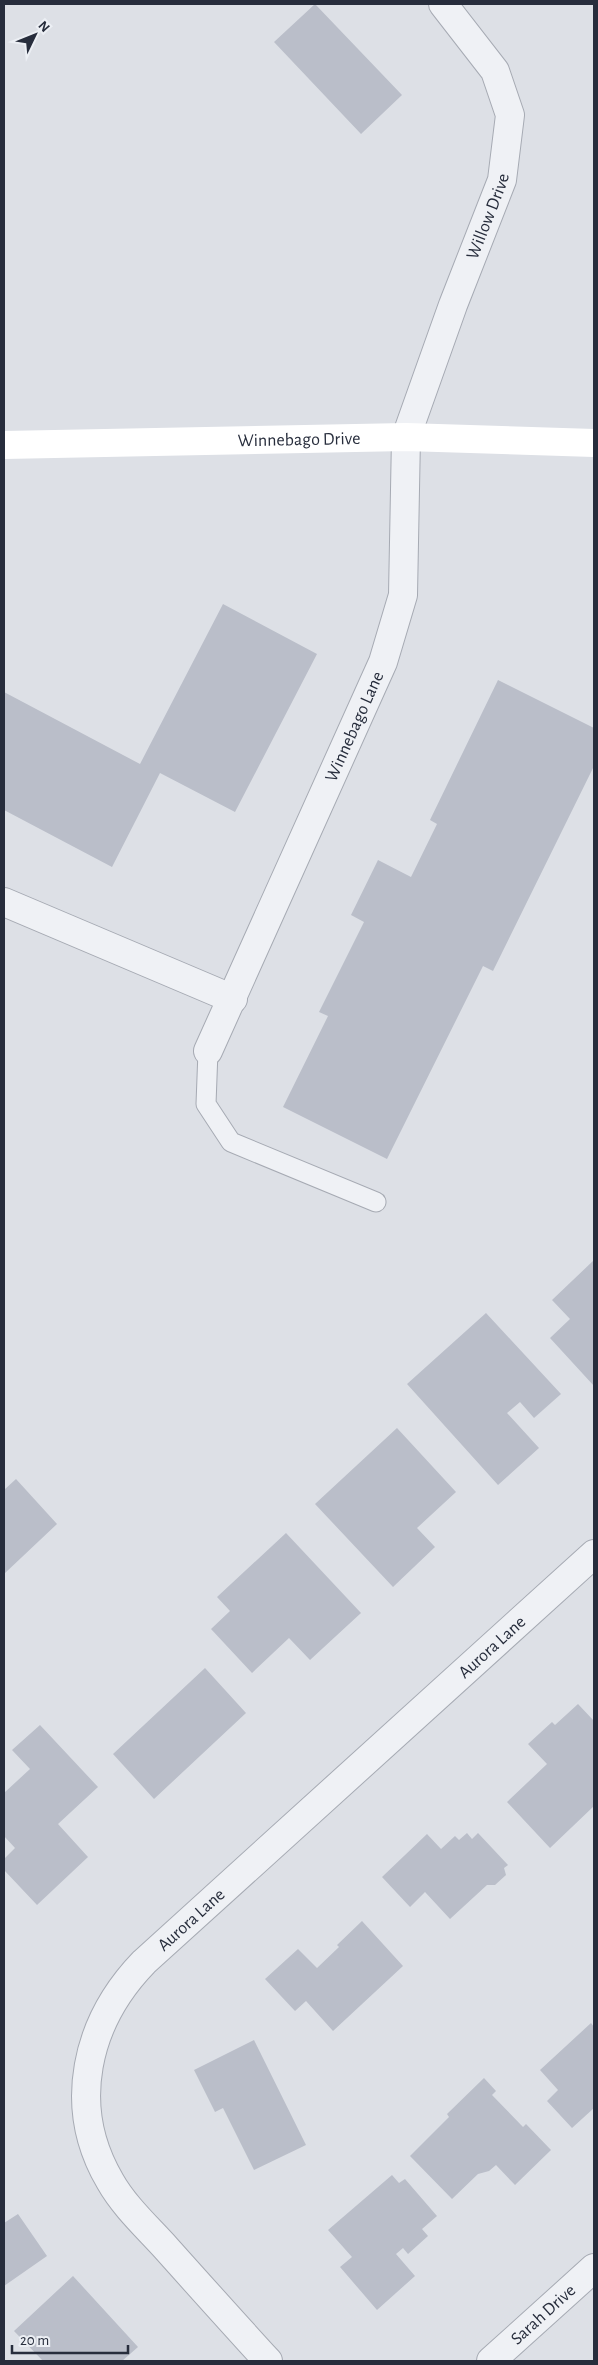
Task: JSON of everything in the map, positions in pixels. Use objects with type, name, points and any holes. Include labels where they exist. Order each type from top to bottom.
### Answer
[{"type":"main road","name":"Winnebago Drive","points":[[4,445],[406,437],[594,443]]},
{"type":"street","name":"Willow Drive","points":[[406,437],[452,305],[502,180],[510,114],[495,71],[443,4]]},
{"type":"street","name":"Winnebago Lane","points":[[208,1052],[384,662],[403,595],[406,437]]},
{"type":"street","points":[[4,902],[232,999]]},
{"type":"street","name":"Aurora Lane","points":[[268,2361],[132,2211],[110,2182],[92,2139],[87,2112],[88,2066],[98,2030],[120,1990],[144,1962],[594,1554]]},
{"type":"street","name":"Sarah Drive","points":[[492,2361],[594,2268]]},
{"type":"lane","points":[[208,1052],[206,1104],[231,1142],[376,1202]]},
{"type":"building","points":[[315,4],[402,95],[361,134],[274,42]]},
{"type":"building","points":[[223,604],[317,654],[235,812],[160,773],[112,867],[4,810],[4,692],[140,764]]},
{"type":"building","points":[[498,680],[594,728],[594,766],[493,971],[483,966],[387,1159],[283,1107],[328,1016],[319,1012],[364,922],[351,915],[378,860],[411,877],[437,824],[430,820]]},
{"type":"building","points":[[594,1260],[594,1386],[550,1338],[570,1319],[552,1300]]},
{"type":"building","points":[[486,1313],[561,1394],[534,1418],[520,1402],[507,1413],[539,1448],[498,1485],[407,1384]]},
{"type":"building","points":[[397,1428],[456,1492],[417,1528],[435,1547],[393,1587],[315,1504]]},
{"type":"building","points":[[16,1479],[57,1524],[4,1574],[4,1490]]},
{"type":"building","points":[[286,1533],[361,1613],[310,1660],[289,1638],[252,1673],[211,1629],[230,1611],[217,1597]]},
{"type":"building","points":[[205,1668],[246,1713],[154,1799],[113,1754]]},
{"type":"building","points":[[578,1704],[594,1721],[594,1806],[550,1848],[507,1802],[547,1764],[528,1744],[552,1722],[555,1725]]},
{"type":"building","points":[[40,1725],[98,1787],[58,1824],[88,1857],[37,1905],[4,1870],[4,1859],[15,1848],[4,1836],[4,1793],[30,1769],[12,1750]]},
{"type":"building","points":[[467,1833],[472,1839],[478,1833],[508,1865],[504,1868],[506,1875],[495,1885],[487,1885],[450,1919],[425,1892],[410,1907],[382,1877],[427,1834],[441,1849],[455,1836],[459,1840]]},
{"type":"building","points":[[362,1921],[403,1966],[333,2031],[306,2001],[295,2011],[265,1979],[298,1949],[317,1968]]},
{"type":"building","points":[[591,2023],[594,2027],[594,2108],[572,2128],[547,2101],[558,2090],[540,2070]]},
{"type":"building","points":[[254,2040],[306,2145],[254,2170],[223,2108],[215,2112],[194,2070]]},
{"type":"building","points":[[484,2078],[496,2091],[492,2095],[523,2127],[526,2124],[551,2150],[515,2185],[496,2165],[489,2171],[478,2174],[452,2199],[410,2156],[449,2117],[447,2114]]},
{"type":"building","points":[[392,2175],[399,2183],[405,2179],[437,2216],[422,2229],[428,2236],[408,2254],[403,2248],[396,2254],[415,2276],[377,2310],[340,2267],[352,2257],[328,2230]]},
{"type":"building","points":[[18,2214],[47,2256],[4,2286],[4,2223]]},
{"type":"building","points":[[73,2276],[138,2347],[122,2361],[43,2361],[14,2331]]}]
